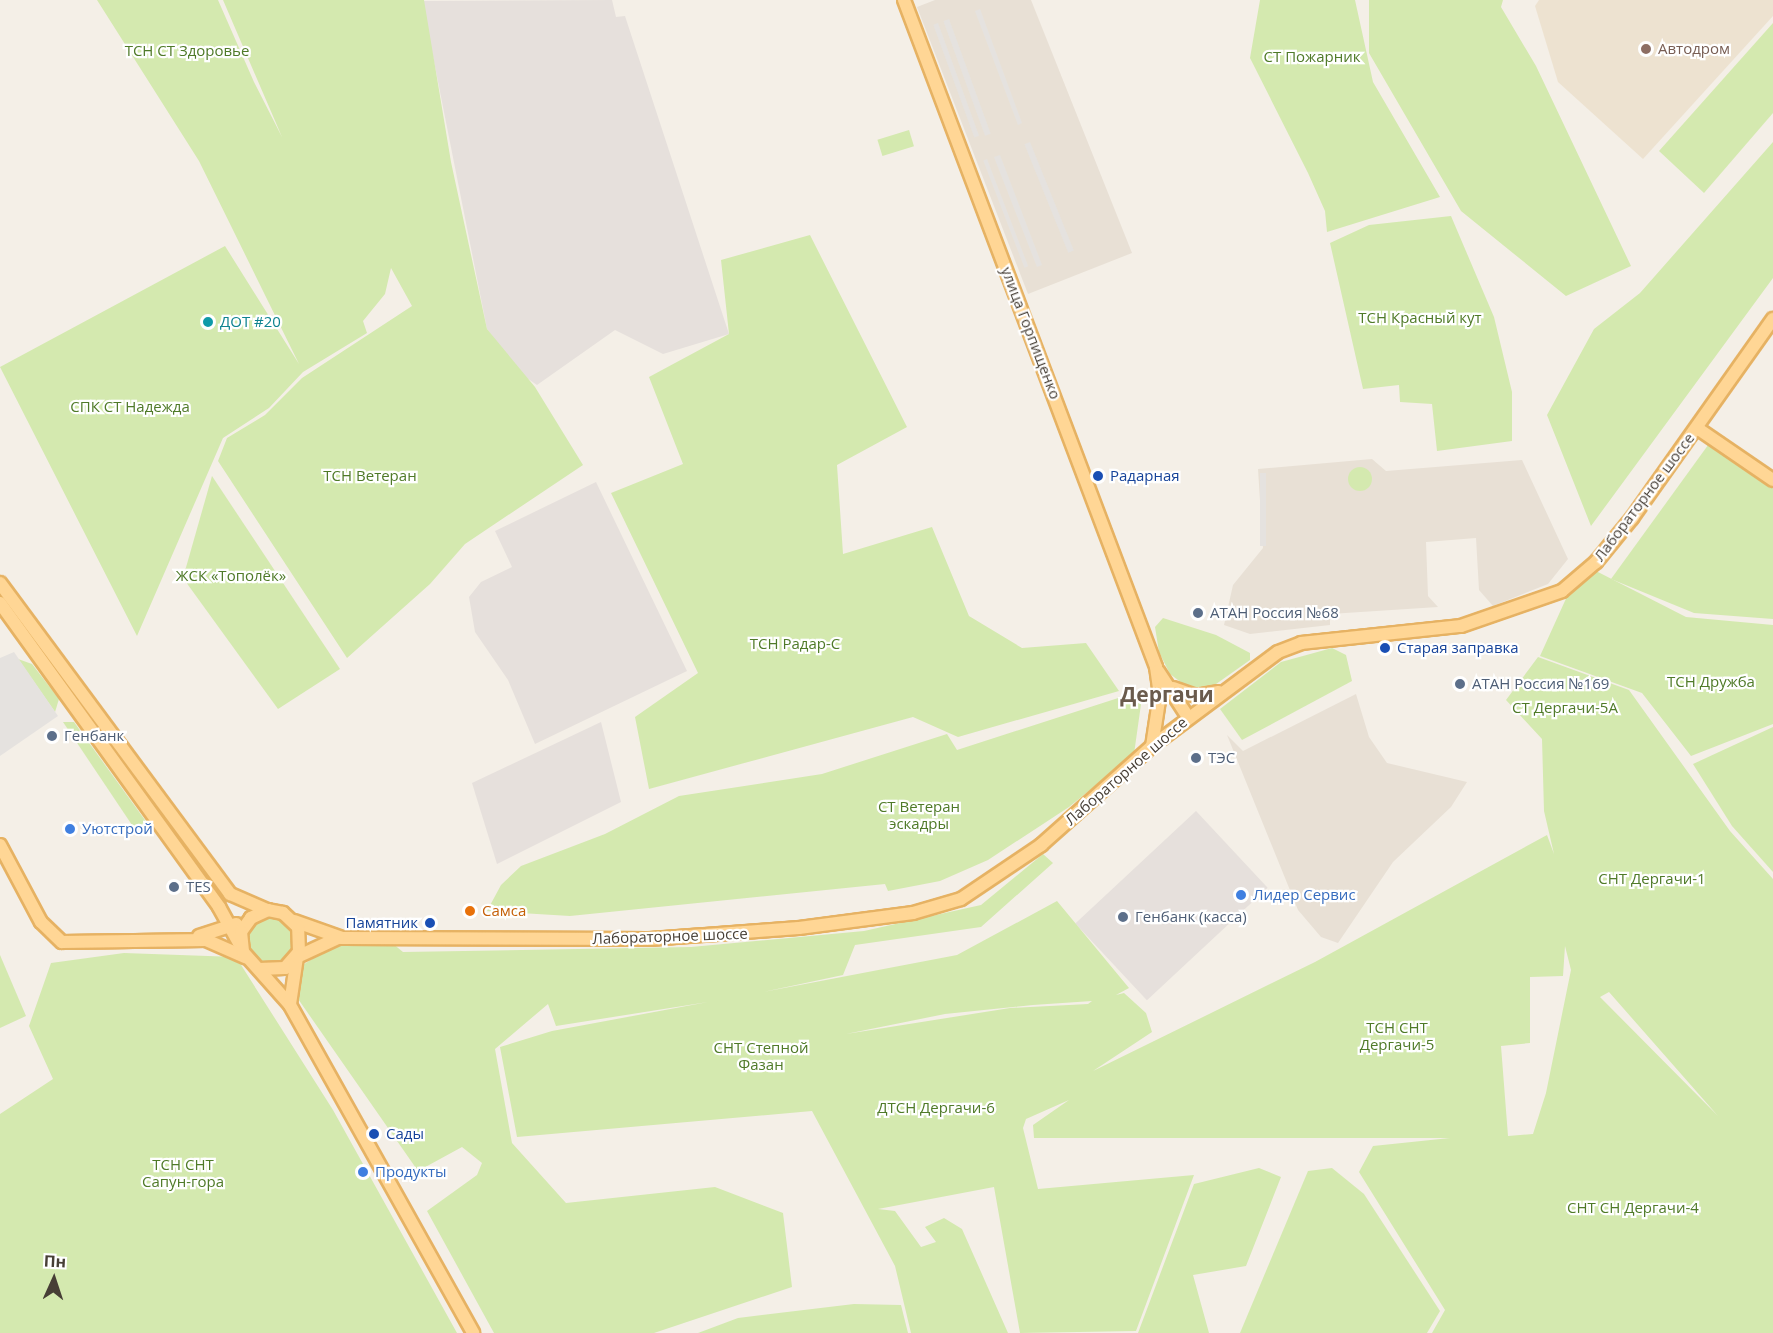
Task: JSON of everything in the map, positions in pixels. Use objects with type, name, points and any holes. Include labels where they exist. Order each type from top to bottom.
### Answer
[{"type":"main road","name":"улица Горпищенко","points":[[904,0],[1156,667],[1166,691],[1186,711]]},
{"type":"main road","name":"Лабораторное шоссе","points":[[294,921],[342,938],[650,939],[913,913],[961,899],[1002,876],[1178,726],[1186,711],[1223,691],[1261,662],[1297,644],[1461,626],[1562,591],[1611,544],[1773,319]]},
{"type":"main road","points":[[1696,428],[1773,480]]},
{"type":"main road","points":[[0,583],[222,884],[238,899],[294,921],[301,937],[290,1005]]},
{"type":"main road","points":[[0,603],[219,907],[246,958]]},
{"type":"main road","name":"улица Горпищенко","points":[[1152,746],[1166,691]]},
{"type":"main road","points":[[1163,711],[1166,691],[1196,696],[1223,691]]},
{"type":"main road","points":[[1163,711],[1171,701],[1186,711]]},
{"type":"main road","points":[[1163,711],[1178,726]]},
{"type":"main road","points":[[0,845],[50,933],[62,942],[99,944],[192,939],[224,943],[259,969],[290,1005],[472,1333]]},
{"type":"main road","points":[[204,934],[218,920],[219,907]]},
{"type":"main road","points":[[192,939],[268,910]]},
{"type":"main road","points":[[240,945],[251,918]]},
{"type":"main road","name":"Лабораторное шоссе","points":[[297,957],[342,938]]},
{"type":"main road","points":[[259,969],[280,970],[297,957]]},
{"type":"shaded area","points":[[612,0],[616,17],[625,16],[729,334],[663,354],[615,330],[537,385],[521,374],[487,329],[422,1]]},
{"type":"shaded area","points":[[935,0],[1031,0],[1132,253],[1028,294],[917,7]]},
{"type":"shaded area","name":"Автодром","points":[[1539,0],[1773,0],[1773,16],[1643,159],[1558,82],[1535,6]]},
{"type":"shaded area","points":[[980,9],[1022,123],[1018,125],[975,11]]},
{"type":"shaded area","points":[[949,19],[991,134],[985,136],[943,21]]},
{"type":"shaded area","points":[[938,23],[979,136],[974,137],[933,25]]},
{"type":"shaded area","points":[[1030,142],[1074,250],[1068,253],[1024,144]]},
{"type":"shaded area","points":[[1000,155],[1042,265],[1037,267],[994,157]]},
{"type":"shaded area","points":[[987,159],[1028,266],[1024,268],[983,160]]},
{"type":"shaded area","points":[[1372,459],[1386,471],[1522,460],[1568,559],[1548,584],[1493,606],[1479,590],[1476,538],[1426,542],[1428,596],[1438,607],[1330,614],[1330,625],[1250,634],[1224,625],[1233,585],[1263,548],[1258,469]]},
{"type":"shaded area","points":[[1260,473],[1266,473],[1266,546],[1260,546]]},
{"type":"shaded area","points":[[596,482],[687,671],[535,744],[508,680],[475,632],[469,597],[481,582],[512,567],[495,531]]},
{"type":"shaded area","points":[[14,652],[58,716],[0,756],[0,658]]},
{"type":"shaded area","points":[[1356,694],[1369,737],[1387,763],[1467,782],[1451,807],[1393,862],[1338,943],[1321,937],[1298,910],[1227,735],[1243,751]]},
{"type":"shaded area","points":[[601,722],[621,802],[497,864],[472,783]]},
{"type":"shaded area","points":[[1196,811],[1268,888],[1147,1000],[1075,924]]},
{"type":"green space","points":[[97,0],[218,0],[254,82],[282,137],[223,0],[424,0],[451,162],[487,329],[535,387],[583,465],[465,544],[430,584],[347,658],[218,461],[227,438],[265,415],[302,378],[412,306],[391,268],[385,294],[363,321],[367,333],[303,372],[269,408],[223,438],[137,636],[0,367],[225,246],[299,364],[199,161]]},
{"type":"green space","name":"СТ Пожарник","points":[[1260,0],[1355,0],[1373,82],[1440,197],[1327,232],[1325,211],[1250,58]]},
{"type":"green space","points":[[1369,0],[1503,0],[1501,7],[1536,66],[1631,266],[1566,296],[1461,211],[1369,53]]},
{"type":"green space","points":[[1773,23],[1773,113],[1704,193],[1659,151]]},
{"type":"green space","points":[[909,130],[914,146],[882,156],[877,140]]},
{"type":"green space","points":[[1773,142],[1773,278],[1591,526],[1547,415],[1594,329],[1640,293]]},
{"type":"green space","name":"ТСН Красный кут","points":[[1451,216],[1494,317],[1512,392],[1512,441],[1437,451],[1432,404],[1400,402],[1399,385],[1363,389],[1330,243],[1369,225]]},
{"type":"green space","name":"ТСН Радар-С","points":[[810,235],[907,427],[837,465],[843,554],[932,527],[969,616],[1022,648],[1086,643],[1119,691],[958,737],[913,717],[649,789],[635,717],[698,673],[611,493],[683,464],[649,377],[729,334],[721,260]]},
{"type":"green space","points":[[1711,441],[1773,482],[1773,619],[1694,613],[1611,579]]},
{"type":"green space","points":[[1355,467],[1365,467],[1372,474],[1372,484],[1365,491],[1355,491],[1348,484],[1348,474]]},
{"type":"green space","name":"ЖСК «Тополёк»","points":[[212,476],[340,669],[278,709],[183,578]]},
{"type":"green space","name":"ТСН Дружба","points":[[1596,571],[1686,617],[1773,625],[1773,724],[1691,756],[1642,693],[1540,656],[1569,592]]},
{"type":"green space","points":[[0,591],[225,901],[224,904],[0,598]]},
{"type":"green space","points":[[1163,618],[1216,635],[1250,653],[1250,660],[1209,689],[1186,686],[1170,674],[1159,652],[1155,627]]},
{"type":"green space","points":[[1332,648],[1346,655],[1352,681],[1242,740],[1220,709],[1281,662]]},
{"type":"green space","points":[[1538,657],[1629,690],[1730,831],[1773,879],[1773,1333],[1432,1333],[1445,1310],[1359,1172],[1373,1146],[1450,1138],[1034,1138],[1033,1125],[1069,1100],[1026,1119],[1023,1128],[1038,1189],[1194,1175],[1136,1331],[1020,1333],[994,1187],[878,1209],[895,1211],[921,1247],[936,1242],[925,1227],[944,1218],[962,1229],[1008,1333],[911,1333],[895,1266],[812,1111],[517,1137],[500,1047],[552,1031],[708,1002],[556,1026],[548,1004],[495,1049],[512,1143],[566,1203],[715,1187],[783,1213],[792,1287],[654,1333],[494,1333],[427,1211],[477,1175],[482,1163],[462,1147],[418,1171],[296,996],[301,966],[340,942],[392,943],[403,952],[691,947],[864,931],[981,905],[1043,854],[1053,863],[981,927],[855,945],[843,975],[763,992],[957,955],[1057,901],[1129,988],[1116,995],[1124,993],[1146,1013],[1152,1032],[1093,1071],[1315,962],[1547,835],[1554,854],[1544,811],[1542,739],[1506,700]],"holes":[[[1565,946],[1571,970],[1546,1093],[1533,1134],[1508,1136],[1501,1046],[1530,1043],[1530,977],[1563,976]],[[1609,992],[1718,1116],[1600,997]],[[1092,1001],[1088,1004],[1010,1008],[846,1034],[945,1014],[1033,1005]]]},
{"type":"green space","points":[[18,659],[32,664],[59,699],[55,712]]},
{"type":"green space","name":"СТ Ветеран эскадры","points":[[1143,690],[1134,754],[1069,807],[988,860],[940,881],[888,891],[885,884],[570,916],[487,911],[501,885],[521,866],[605,834],[679,796],[822,774],[947,734],[957,750]]},
{"type":"green space","points":[[63,722],[74,722],[150,827],[134,828]]},
{"type":"green space","points":[[1773,727],[1773,872],[1732,826],[1693,764]]},
{"type":"green space","points":[[272,915],[290,922],[297,940],[290,958],[272,965],[254,958],[247,940],[254,922]]},
{"type":"green space","name":"ТСН СНТ Сапун-гора","points":[[124,953],[236,957],[333,1110],[457,1333],[0,1333],[0,1114],[53,1079],[29,1026],[51,963]]},
{"type":"green space","points":[[0,955],[26,1016],[0,1028]]},
{"type":"green space","points":[[1259,1168],[1281,1177],[1246,1266],[1193,1275],[1209,1333],[1138,1333],[1194,1184]]},
{"type":"green space","points":[[1332,1168],[1364,1194],[1440,1311],[1427,1333],[1240,1333],[1308,1171]]},
{"type":"green space","points":[[854,1304],[901,1305],[908,1333],[698,1333],[738,1318]]},
{"type":"place","name":"Автодром","points":[[1646,49]]},
{"type":"place","name":"ДОТ #20","points":[[208,322]]},
{"type":"place","name":"Радарная","points":[[1098,476]]},
{"type":"place","name":"АТАН Россия №68","points":[[1198,613]]},
{"type":"place","name":"Старая заправка","points":[[1385,648]]},
{"type":"place","name":"АТАН Россия №169","points":[[1460,684]]},
{"type":"place","name":"Генбанк","points":[[52,736]]},
{"type":"place","name":"ТЭС","points":[[1196,758]]},
{"type":"place","name":"Уютстрой","points":[[70,829]]},
{"type":"place","name":"TES","points":[[174,887]]},
{"type":"place","name":"Лидер Сервис","points":[[1241,895]]},
{"type":"place","name":"Самса","points":[[470,911]]},
{"type":"place","name":"Генбанк (касса)","points":[[1123,917]]},
{"type":"place","name":"Памятник","points":[[430,923]]},
{"type":"place","name":"Сады","points":[[374,1134]]},
{"type":"place","name":"Продукты","points":[[363,1172]]},
{"type":"district","name":"Дергачи","points":[[1167,694]]},
{"type":"park label","name":"ТСН СТ Здоровье","points":[[187,51]]},
{"type":"park label","name":"СПК СТ Надежда","points":[[130,407]]},
{"type":"park label","name":"ТСН Ветеран","points":[[370,476]]},
{"type":"park label","name":"СТ Дергачи-5А","points":[[1565,708]]},
{"type":"park label","name":"СНТ Дергачи-1","points":[[1652,879]]},
{"type":"park label","name":"ТСН СНТ Дергачи-5","points":[[1397,1036]]},
{"type":"park label","name":"СНТ Степной Фазан","points":[[761,1056]]},
{"type":"park label","name":"ДТСН Дергачи-6","points":[[936,1108]]},
{"type":"park label","name":"СНТ СН Дергачи-4","points":[[1633,1208]]}]
